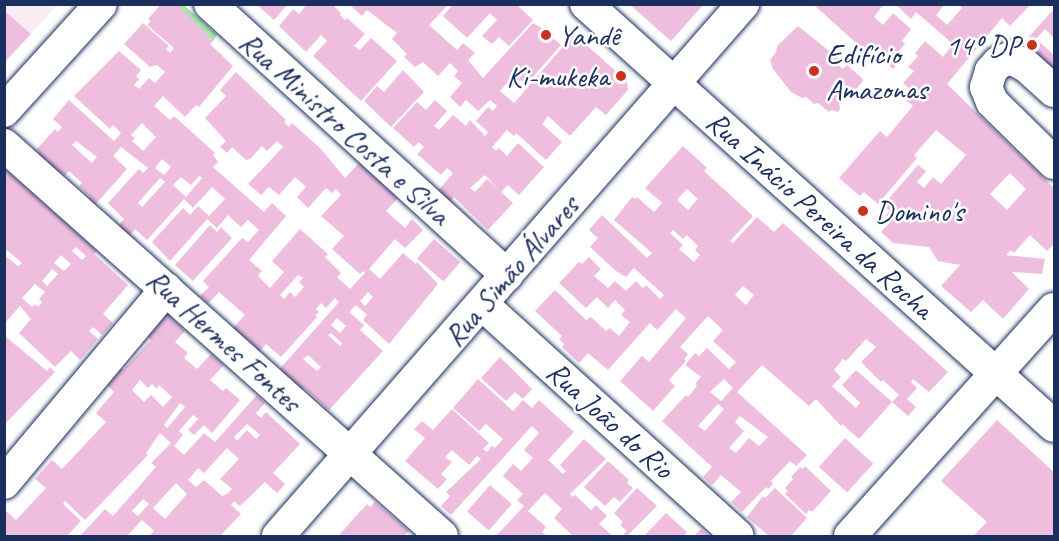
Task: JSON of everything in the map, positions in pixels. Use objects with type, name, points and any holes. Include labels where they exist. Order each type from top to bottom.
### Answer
[{"type":"street","points":[[4,111],[101,4]]},
{"type":"street","name":"Rua Ministro Costa e Silva","points":[[210,4],[507,275]]},
{"type":"street","name":"Rua Inácio Pereira da Rocha","points":[[586,4],[1054,426]]},
{"type":"street","name":"Rua Simão Álvares","points":[[278,537],[675,85],[743,4]]},
{"type":"street","points":[[1054,91],[1026,66],[1010,58],[998,63],[987,78],[986,87],[992,102],[1054,163]]},
{"type":"street","name":"Rua Hermes Fontes","points":[[4,145],[351,453],[442,537]]},
{"type":"street","points":[[4,483],[166,289]]},
{"type":"street","name":"Rua João do Rio","points":[[482,304],[738,537]]},
{"type":"street","points":[[856,535],[1054,309]]},
{"type":"shaded area","points":[[5,5],[57,5],[31,34],[5,10]]},
{"type":"green space","points":[[176,5],[184,5],[217,35],[213,41]]},
{"type":"building","points":[[161,4],[176,4],[213,41],[210,44],[233,66],[199,107],[196,105],[185,117],[163,96],[154,106],[170,120],[174,116],[215,153],[213,155],[218,162],[213,167],[264,212],[272,203],[286,216],[249,260],[262,271],[258,276],[270,288],[284,272],[272,261],[300,229],[328,254],[325,257],[341,273],[337,277],[350,289],[365,273],[363,271],[360,274],[332,249],[344,236],[321,216],[341,195],[336,189],[332,193],[326,188],[308,208],[297,197],[306,187],[295,177],[279,195],[269,187],[261,195],[248,184],[283,147],[277,141],[267,151],[262,146],[250,159],[246,160],[232,147],[227,153],[220,147],[226,141],[205,118],[226,96],[220,90],[236,72],[286,120],[284,122],[289,127],[292,123],[321,149],[345,178],[359,163],[398,198],[386,211],[405,228],[412,219],[423,230],[405,248],[395,239],[369,269],[380,279],[403,253],[416,264],[417,262],[438,284],[389,344],[363,320],[367,315],[356,305],[349,312],[364,325],[360,330],[383,351],[329,410],[304,388],[300,393],[277,372],[339,302],[335,298],[326,308],[321,303],[316,309],[319,312],[315,315],[317,317],[281,357],[266,344],[257,354],[231,330],[245,315],[219,292],[208,304],[200,296],[209,287],[203,281],[242,238],[248,242],[259,230],[248,220],[241,227],[228,215],[217,228],[207,219],[170,261],[152,242],[183,208],[190,215],[198,206],[209,216],[225,199],[212,187],[193,208],[184,199],[147,240],[135,229],[128,237],[117,227],[124,219],[108,203],[139,169],[143,173],[148,168],[121,147],[113,156],[127,169],[94,206],[87,200],[90,197],[79,186],[82,183],[69,171],[65,176],[62,173],[60,176],[37,155],[39,152],[36,150],[55,129],[58,132],[62,127],[53,119],[69,100],[114,141],[121,133],[113,125],[110,129],[74,96],[119,51],[141,70],[136,76],[139,79],[134,85],[139,89],[149,78],[155,83],[165,72],[157,65],[150,67],[124,44],[143,23],[169,46],[166,49],[170,53],[174,48],[147,25],[151,21],[148,19]],"holes":[[[142,123],[156,137],[143,151],[132,141],[135,138],[131,135]],[[76,141],[97,157],[92,163],[72,145]],[[162,159],[171,167],[164,175],[155,168]],[[199,176],[202,178],[186,197],[173,185],[181,177],[191,185]],[[160,178],[165,182],[142,207],[138,203]],[[298,275],[303,278],[299,282],[304,287],[295,297],[290,292],[284,299],[280,295]],[[368,292],[373,297],[365,306],[360,301]],[[337,318],[346,326],[340,333],[331,325]],[[331,333],[342,343],[340,346],[328,335]],[[308,355],[321,367],[317,371],[303,359]]]},
{"type":"building","points":[[256,4],[288,4],[274,20]]},
{"type":"building","points":[[307,4],[332,4],[345,20],[347,18],[365,34],[354,46],[360,50],[371,38],[397,61],[361,101],[313,56],[327,41],[321,35],[306,52],[279,26],[293,9],[299,14]]},
{"type":"building","points":[[349,4],[445,4],[447,6],[429,25],[457,50],[463,43],[475,53],[468,60],[483,78],[533,23],[540,27],[561,45],[526,85],[514,75],[500,91],[514,103],[574,34],[627,81],[628,90],[606,115],[596,107],[570,136],[548,116],[542,124],[562,142],[546,160],[516,133],[514,136],[507,130],[492,147],[496,151],[499,148],[507,156],[518,143],[544,167],[519,195],[508,185],[501,192],[513,203],[488,230],[454,197],[449,203],[437,192],[453,173],[447,168],[441,175],[417,154],[424,147],[419,142],[414,147],[393,128],[417,102],[426,110],[435,100],[447,111],[434,126],[439,130],[453,115],[466,126],[470,120],[485,136],[488,132],[476,121],[488,107],[493,111],[497,106],[490,100],[478,111],[466,100],[460,107],[450,97],[462,83],[454,76],[458,71],[450,63],[438,76],[423,62],[415,67],[404,57],[407,54],[392,39],[397,33],[367,10],[362,16]],"holes":[[[485,175],[498,189],[487,179],[475,192],[470,188]]]},
{"type":"building","points":[[453,4],[516,4],[533,20],[509,46],[499,37],[492,44],[482,36],[497,20],[490,13],[467,38],[443,16]]},
{"type":"building","points":[[629,4],[704,4],[671,41]]},
{"type":"building","points":[[813,4],[884,4],[874,17],[883,25],[893,13],[911,29],[902,41],[905,44],[895,55],[901,60],[893,69],[867,46],[864,50]]},
{"type":"building","points":[[895,4],[945,4],[936,15],[947,25],[962,8],[958,4],[1031,4],[1010,26],[1002,18],[947,84],[1054,188],[1054,244],[1047,251],[1030,235],[1014,253],[1011,250],[1006,255],[1045,259],[1042,274],[1012,272],[1029,289],[1003,319],[983,300],[971,312],[941,286],[960,265],[938,261],[929,247],[893,243],[881,232],[891,221],[885,216],[890,211],[883,205],[918,165],[926,171],[917,182],[924,188],[933,177],[941,184],[966,155],[936,130],[914,155],[917,158],[878,204],[864,192],[860,196],[839,178],[880,131],[887,137],[913,106],[906,100],[913,92],[903,83],[914,71],[908,67],[918,56],[915,53],[925,41],[943,57],[953,44],[916,12],[911,19]],"holes":[[[1010,173],[1026,189],[1007,210],[990,194]]]},
{"type":"building","name":"14º DP","points":[[1054,9],[1054,38],[1045,29],[1036,39],[1054,55],[1054,88],[1015,52]]},
{"type":"building","points":[[4,10],[31,34],[4,63]]},
{"type":"building","name":"Edifício Amazonas","points":[[798,26],[838,58],[835,63],[843,69],[847,65],[862,78],[863,81],[851,95],[847,94],[839,104],[838,112],[832,110],[829,112],[818,103],[814,104],[806,97],[802,98],[791,92],[773,69],[770,60],[777,46]]},
{"type":"building","points":[[403,70],[424,92],[391,127],[364,101],[377,86],[384,92]]},
{"type":"building","points":[[683,146],[707,168],[704,171],[753,216],[730,241],[733,243],[757,217],[774,232],[783,223],[948,372],[929,392],[913,379],[911,382],[917,388],[907,399],[916,407],[908,416],[892,402],[859,439],[842,424],[841,426],[816,399],[809,406],[762,365],[737,392],[807,455],[796,466],[790,461],[771,481],[773,484],[768,489],[766,487],[742,512],[731,502],[741,492],[721,475],[712,485],[703,477],[712,467],[662,421],[697,386],[695,384],[701,377],[685,365],[695,353],[699,356],[707,348],[729,369],[736,362],[713,341],[723,330],[708,316],[680,347],[688,354],[684,359],[686,361],[669,380],[675,386],[653,411],[620,381],[642,356],[649,362],[686,318],[676,309],[657,330],[650,323],[608,370],[588,353],[579,363],[562,347],[564,344],[559,339],[562,336],[535,311],[555,290],[586,320],[591,317],[606,331],[610,328],[619,336],[630,322],[621,315],[625,310],[615,300],[608,308],[597,297],[586,308],[559,283],[579,262],[582,264],[589,257],[601,269],[594,276],[608,288],[615,281],[626,291],[636,281],[643,288],[646,285],[660,299],[664,295],[634,268],[626,277],[590,247],[598,238],[589,230],[602,215],[647,258],[652,253],[614,220],[632,197],[635,199],[637,197],[654,212],[662,203],[645,188]],"holes":[[[687,189],[698,199],[688,210],[677,200]],[[673,230],[683,239],[687,235],[698,246],[695,250],[700,255],[694,262],[679,249],[683,245],[670,233]],[[743,286],[754,295],[746,305],[735,295]],[[866,339],[876,347],[861,362],[881,382],[883,380],[899,395],[892,402],[856,370],[842,385],[860,403],[856,408],[832,386],[841,377],[834,370],[843,359],[846,361]],[[724,379],[733,388],[721,401],[710,392]],[[718,404],[724,409],[705,431],[698,426]],[[740,416],[768,437],[759,446],[749,438],[736,453],[729,448],[744,431],[735,422]]]},
{"type":"building","points":[[4,168],[97,251],[94,254],[128,285],[103,314],[113,323],[102,335],[93,327],[89,331],[98,339],[80,360],[71,351],[55,367],[19,333],[31,319],[20,306],[4,324],[4,255],[18,266],[22,263],[7,250],[4,253]],"holes":[[[76,247],[86,256],[82,260],[72,251]],[[61,255],[71,264],[64,271],[54,263]],[[52,269],[58,274],[47,286],[42,281]],[[35,284],[45,292],[39,299],[42,302],[38,307],[35,304],[32,307],[22,298]]]},
{"type":"building","points":[[210,225],[217,232],[221,227],[232,238],[193,281],[175,265]]},
{"type":"building","points":[[434,239],[460,262],[443,282],[417,259]]},
{"type":"building","points":[[167,313],[185,331],[175,342],[188,353],[184,358],[197,369],[211,354],[224,365],[210,380],[223,391],[226,388],[240,400],[212,433],[204,425],[194,435],[188,430],[198,419],[193,415],[179,431],[183,435],[174,446],[184,455],[204,433],[215,442],[257,395],[265,403],[256,413],[261,418],[266,412],[300,444],[273,473],[285,484],[277,493],[265,482],[240,506],[234,501],[231,505],[241,514],[220,536],[149,536],[154,531],[142,520],[127,536],[80,536],[105,509],[113,516],[156,467],[151,463],[171,443],[160,433],[146,453],[148,455],[85,520],[65,501],[63,504],[81,521],[67,536],[4,536],[4,512],[6,511],[16,520],[46,488],[35,479],[52,460],[62,469],[106,422],[96,413],[114,392],[104,382],[118,366],[123,370],[151,340],[146,336]],"holes":[[[140,380],[148,388],[152,384],[157,389],[159,385],[172,397],[163,407],[151,395],[144,402],[132,390]],[[180,403],[185,407],[167,428],[164,425]],[[247,424],[260,435],[256,439],[247,430],[237,441],[234,437]],[[227,448],[239,459],[220,479],[232,489],[227,494],[222,496],[204,480],[196,487],[188,480],[198,468],[204,473]],[[176,483],[187,494],[165,519],[153,508]],[[143,499],[149,504],[138,516],[132,511]]]},
{"type":"building","points":[[5,336],[47,371],[50,367],[55,372],[5,424]]},
{"type":"building","points":[[500,357],[532,389],[523,399],[515,392],[506,401],[481,378]]},
{"type":"building","points":[[478,379],[513,411],[523,400],[532,408],[539,400],[574,432],[548,460],[563,474],[566,471],[560,465],[584,439],[606,459],[570,494],[573,497],[575,495],[591,510],[596,505],[607,516],[599,524],[613,536],[573,536],[554,518],[562,509],[545,493],[528,511],[546,527],[542,532],[547,536],[496,536],[524,506],[517,500],[523,494],[503,476],[513,464],[521,471],[533,458],[524,450],[539,433],[532,426],[451,515],[441,506],[450,496],[446,492],[481,459],[477,456],[469,465],[452,450],[445,457],[452,462],[441,474],[447,479],[438,489],[405,461],[425,438],[414,429],[422,421],[433,430],[452,409],[489,443],[483,449],[487,452],[492,446],[495,448],[503,439],[486,424],[479,431],[453,408]]},
{"type":"building","points":[[997,420],[1054,472],[1054,536],[973,536],[987,522],[941,481]]},
{"type":"building","points":[[845,438],[873,463],[847,492],[819,467]]},
{"type":"building","points":[[608,461],[629,480],[627,483],[633,488],[620,502],[614,497],[605,506],[584,487]]},
{"type":"building","points":[[805,466],[831,491],[812,512],[809,510],[806,514],[785,494],[788,491],[785,488],[793,479],[791,477],[800,467],[803,469]]},
{"type":"building","points":[[490,485],[512,504],[489,530],[467,511]]},
{"type":"building","points":[[637,488],[657,506],[628,535],[630,536],[622,536],[627,531],[620,525],[623,522],[614,513]]},
{"type":"building","points":[[775,488],[807,518],[791,536],[769,536],[747,517],[763,496],[765,498]]},
{"type":"building","points":[[375,502],[409,531],[404,536],[338,536],[367,504],[370,507]]},
{"type":"building","points":[[666,513],[687,532],[683,536],[644,536]]},
{"type":"building","points":[[701,529],[709,536],[694,536]]},
{"type":"place","name":"Yandê","points":[[546,35]]},
{"type":"place","name":"14º DP","points":[[1032,45]]},
{"type":"place","name":"Edifício Amazonas","points":[[814,71]]},
{"type":"place","name":"Ki-mukeka","points":[[621,76]]},
{"type":"place","name":"Domino's","points":[[863,211]]}]
